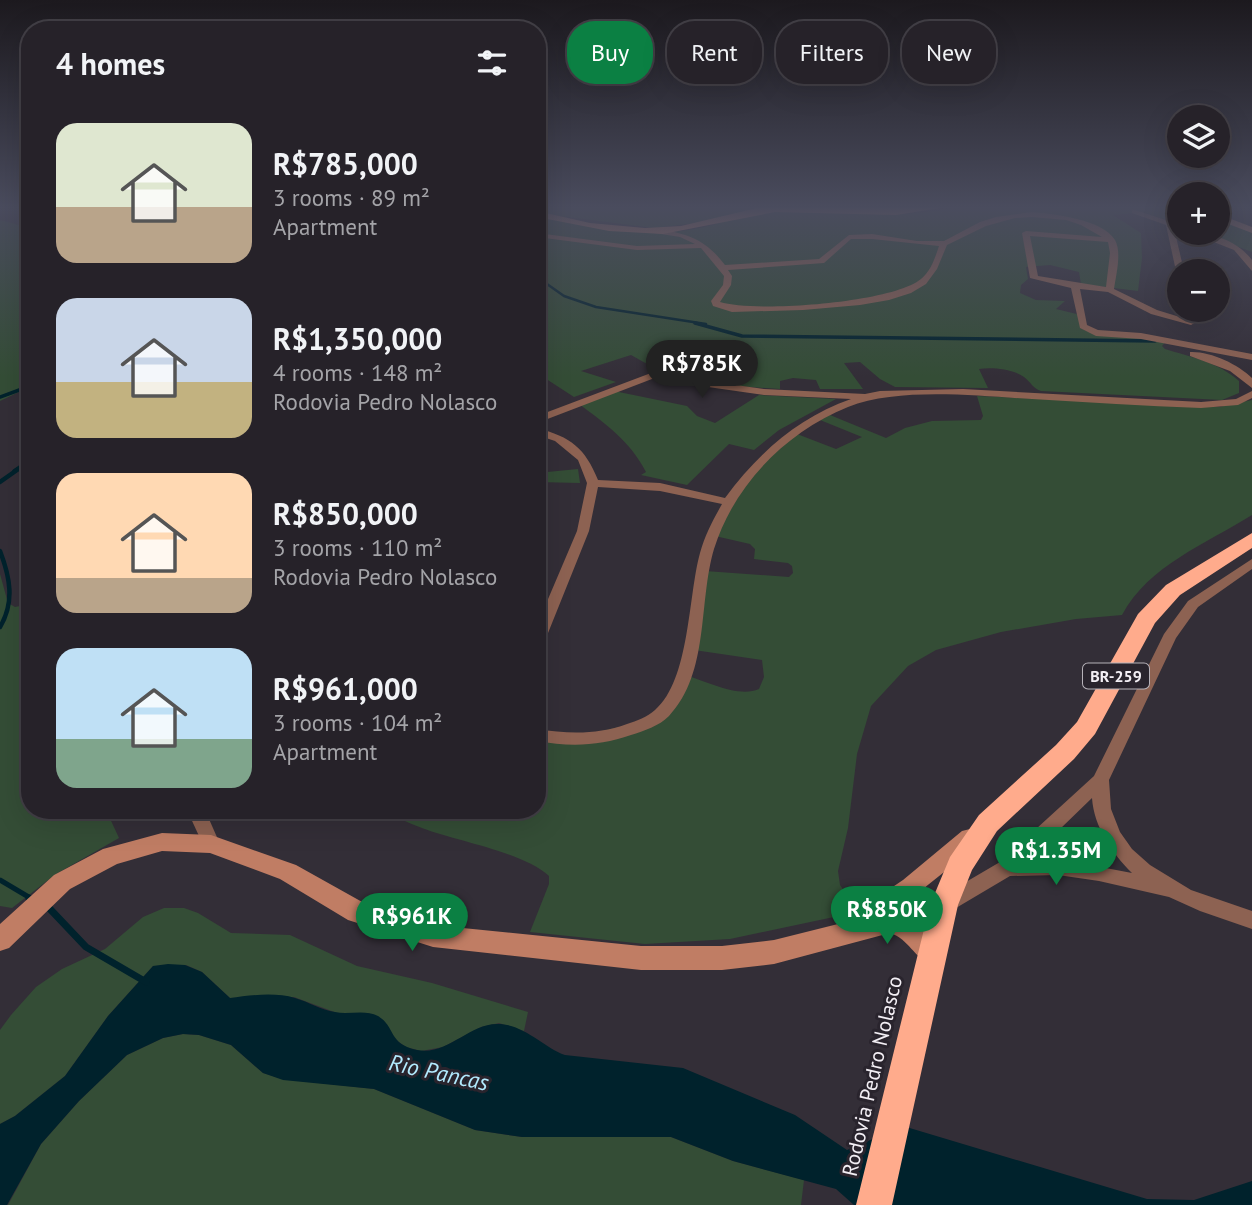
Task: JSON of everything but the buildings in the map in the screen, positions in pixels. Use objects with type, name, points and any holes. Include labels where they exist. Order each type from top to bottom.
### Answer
[{"type":"highway","name":"Rodovia Pedro Nolasco","points":[[874,1205],[944,905],[960,865],[988,823],[1065,752],[1086,728],[1146,620],[1173,590],[1252,539]]},
{"type":"street","points":[[721,264],[729,281],[715,300],[716,304],[722,307],[855,302],[898,294],[921,284],[938,264]]},
{"type":"street","points":[[723,268],[776,264]]},
{"type":"street","points":[[1032,264],[1034,278],[1110,290],[1154,313],[1167,316]]},
{"type":"street","points":[[1110,290],[1113,264]]},
{"type":"street","points":[[1075,286],[1083,326],[1096,334],[1141,336],[1252,357]]},
{"type":"street","points":[[1178,343],[1191,322]]},
{"type":"street","points":[[1178,343],[1186,352],[1233,369],[1252,385]]},
{"type":"street","points":[[546,417],[651,376],[764,392],[870,396],[954,392],[1222,405],[1238,402],[1252,394]]},
{"type":"street","points":[[546,737],[569,741],[609,736],[645,724],[663,712],[676,692],[688,659],[707,550],[729,502],[758,462],[793,433],[870,396]]},
{"type":"street","points":[[546,434],[559,439],[583,458],[593,483],[583,531],[546,621]]},
{"type":"street","points":[[593,483],[660,487],[729,502]]},
{"type":"street","points":[[944,905],[1007,868],[1100,780],[1169,637],[1193,604],[1222,581],[1252,563]]},
{"type":"street","points":[[1100,780],[1102,812],[1113,837],[1136,864],[1168,889]]},
{"type":"street","points":[[200,819],[211,844]]},
{"type":"street","points":[[845,933],[911,887],[988,823]]},
{"type":"street","points":[[0,940],[62,881],[111,856],[162,842],[211,844],[288,872],[357,912],[433,936],[641,958],[722,958],[774,952],[882,923],[900,924],[911,929],[932,953]]},
{"type":"street","points":[[1007,868],[1058,867],[1099,873],[1168,889],[1252,920]]},
{"type":"green space","points":[[0,264],[21,264],[21,391],[0,401]]},
{"type":"green space","points":[[546,264],[1141,264],[1138,291],[1081,284],[1079,272],[1050,265],[1026,267],[1028,279],[1021,285],[1020,293],[1036,300],[1065,301],[1056,309],[1085,316],[1080,327],[1086,331],[1168,339],[1162,346],[1165,349],[1204,361],[1231,374],[1239,381],[1239,393],[1222,400],[1041,391],[1019,374],[990,368],[979,369],[988,388],[895,387],[880,379],[860,362],[844,363],[863,389],[820,389],[816,380],[793,378],[780,381],[780,389],[736,386],[665,374],[631,355],[581,371],[616,382],[574,397],[546,379]]},
{"type":"green space","points":[[614,391],[687,406],[697,416],[715,423],[759,395],[836,399],[779,430],[754,450],[729,444],[687,485],[641,475],[646,472],[633,451],[608,426],[579,404]]},
{"type":"green space","points":[[977,396],[1219,407],[1252,400],[1252,515],[1163,569],[1147,582],[1122,615],[1076,619],[1001,632],[936,650],[908,666],[871,706],[857,754],[848,828],[838,871],[840,885],[857,910],[730,939],[645,944],[530,932],[549,884],[549,876],[523,860],[401,819],[546,819],[546,733],[575,737],[642,722],[673,699],[688,676],[742,692],[759,689],[764,677],[762,660],[694,650],[705,571],[789,577],[793,573],[792,566],[788,563],[754,559],[755,549],[750,544],[715,536],[753,472],[797,434],[836,449],[862,437],[820,420],[830,415],[886,438],[905,428],[932,421],[981,420],[983,416]]},
{"type":"green space","points":[[578,469],[580,483],[546,482],[546,472]]},
{"type":"green space","points":[[0,574],[8,603],[15,607],[21,606],[21,819],[110,819],[119,838],[56,874],[12,908],[0,906]]},
{"type":"green space","points":[[164,908],[184,908],[198,913],[231,933],[290,935],[357,966],[432,983],[528,1012],[524,1031],[499,1023],[481,1027],[443,1047],[421,1051],[406,1047],[393,1038],[379,1017],[367,1013],[337,1013],[294,997],[230,998],[202,972],[186,965],[153,966],[108,1016],[65,1076],[15,1116],[0,1124],[0,1030],[11,1015],[36,987],[62,969],[105,949],[143,917]]},
{"type":"green space","points":[[183,1034],[199,1035],[231,1045],[263,1073],[283,1079],[374,1089],[475,1130],[522,1137],[671,1137],[733,1161],[804,1180],[801,1205],[8,1205],[41,1144],[79,1101],[127,1055],[163,1038]]},
{"type":"water","name":"Rio Pancas","points":[[185,965],[202,972],[230,998],[280,995],[330,1011],[373,1014],[384,1020],[401,1044],[417,1050],[439,1048],[477,1028],[498,1024],[525,1032],[565,1055],[683,1068],[795,1115],[847,1150],[903,1126],[1147,1199],[1194,1200],[1252,1181],[1252,1205],[854,1205],[836,1189],[733,1161],[671,1137],[522,1137],[475,1130],[374,1089],[283,1080],[263,1073],[231,1045],[199,1035],[183,1034],[163,1038],[127,1055],[79,1101],[41,1144],[7,1205],[0,1205],[0,1124],[15,1116],[65,1076],[108,1016],[153,966]]},
{"type":"waterway","points":[[546,283],[564,296],[596,307],[706,324]]},
{"type":"waterway","points":[[695,323],[742,336],[1155,341]]},
{"type":"waterway","points":[[0,397],[21,389]]},
{"type":"waterway","points":[[14,471],[21,466]]},
{"type":"waterway","points":[[0,482],[17,470]]},
{"type":"waterway","points":[[0,551],[9,589],[8,608],[0,627]]},
{"type":"waterway","points":[[0,880],[32,899],[29,898]]},
{"type":"waterway","points":[[50,909],[86,947],[146,982]]}]
